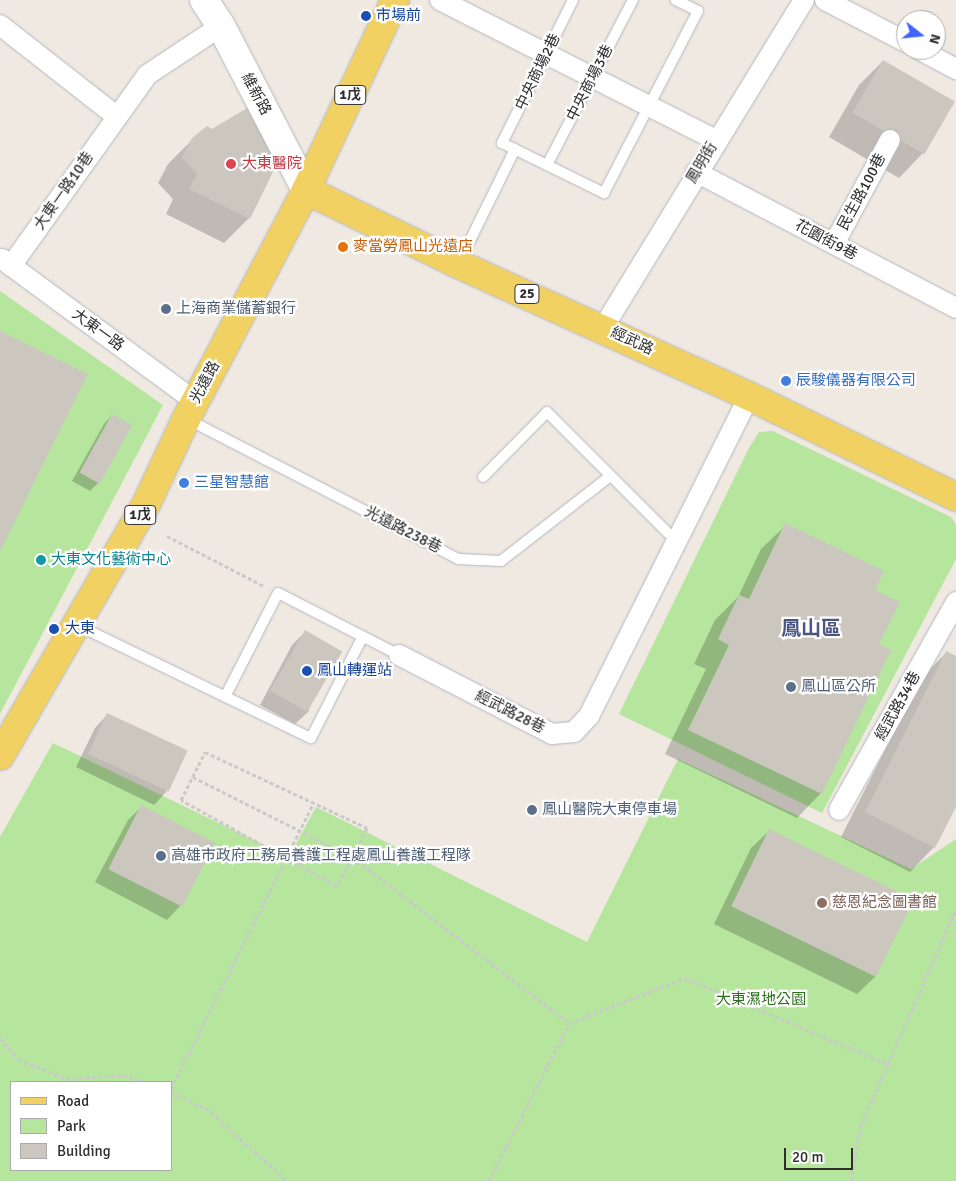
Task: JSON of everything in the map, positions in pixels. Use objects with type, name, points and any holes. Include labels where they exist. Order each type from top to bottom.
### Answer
[{"type":"main road","name":"維新路","points":[[204,0],[221,26],[306,190]]},
{"type":"main road","name":"光遠路","points":[[0,756],[78,625],[147,502],[191,410],[306,190],[395,0]]},
{"type":"main road","name":"經武路","points":[[306,190],[458,264],[603,328],[749,396],[956,497]]},
{"type":"street","points":[[440,0],[716,140]]},
{"type":"street","name":"鳳明街","points":[[603,328],[696,172],[804,0]]},
{"type":"street","points":[[825,0],[896,37]]},
{"type":"street","points":[[0,25],[116,116]]},
{"type":"street","name":"大東一路10巷","points":[[6,262],[147,75],[221,26]]},
{"type":"street","points":[[939,60],[956,69]]},
{"type":"street","name":"民生路100巷","points":[[834,244],[890,140]]},
{"type":"street","name":"花園街9巷","points":[[696,172],[834,244],[954,303]]},
{"type":"street","name":"大東一路","points":[[6,262],[191,410]]},
{"type":"street","name":"經武路28巷","points":[[399,655],[552,734],[574,732],[589,716],[749,396]]},
{"type":"street","name":"經武路34巷","points":[[839,810],[956,602]]},
{"type":"lane","name":"中央商場2巷","points":[[515,149],[502,143],[573,0]]},
{"type":"lane","name":"中央商場3巷","points":[[547,165],[633,0]]},
{"type":"lane","points":[[458,264],[515,149],[604,193],[698,11],[675,0]]},
{"type":"lane","name":"光遠路238巷","points":[[191,410],[458,559],[501,561],[610,476]]},
{"type":"lane","points":[[483,477],[547,412],[676,542]]},
{"type":"lane","points":[[226,695],[278,593]]},
{"type":"lane","name":"經武路28巷","points":[[278,593],[399,655]]},
{"type":"lane","points":[[78,625],[118,647],[226,695],[311,738],[363,636]]},
{"type":"path","points":[[167,536],[278,593]]},
{"type":"path","points":[[205,752],[367,828],[337,886],[181,800],[193,777],[205,752]]},
{"type":"path","points":[[193,777],[352,857],[569,1023]]},
{"type":"path","points":[[172,1088],[313,804]]},
{"type":"path","points":[[851,1181],[861,1126],[956,909]]},
{"type":"path","points":[[489,1181],[569,1023],[685,978],[888,1064]]},
{"type":"path","points":[[0,1038],[18,1059],[66,1079],[123,1075],[141,1081]]},
{"type":"path","points":[[172,1091],[206,1108],[287,1181]]},
{"type":"green space","name":"大東文化藝術中心","points":[[0,291],[163,405],[0,714]]},
{"type":"green space","points":[[773,431],[951,517],[956,525],[956,559],[822,813],[619,714],[749,448],[759,432]]},
{"type":"green space","name":"大東濕地公園","points":[[53,743],[289,857],[316,807],[587,942],[678,759],[911,869],[956,839],[956,1181],[0,1181],[0,837]]},
{"type":"building","points":[[883,60],[955,102],[924,154],[852,113]]},
{"type":"building","name":"大東醫院","points":[[252,105],[278,149],[274,170],[250,219],[189,189],[197,174],[182,158],[192,138],[207,126],[212,129]]},
{"type":"building","points":[[0,331],[88,374],[0,551]]},
{"type":"building","points":[[112,414],[132,425],[100,484],[80,473]]},
{"type":"building","name":"鳳山區公所","points":[[785,523],[884,571],[875,590],[900,602],[879,644],[891,650],[822,794],[688,730],[729,645],[718,639],[739,595],[749,599]]},
{"type":"building","name":"鳳山轉運站","points":[[305,630],[342,652],[307,712],[270,691]]},
{"type":"building","points":[[946,651],[956,656],[956,807],[935,848],[865,812]]},
{"type":"building","points":[[107,713],[188,751],[169,791],[88,754]]},
{"type":"building","name":"高雄市政府工務局養護工程處鳳山養護工程隊","points":[[141,805],[215,843],[182,907],[108,869]]},
{"type":"building","name":"慈恩紀念圖書館","points":[[769,829],[914,900],[876,977],[731,906]]},
{"type":"place","name":"市場前","points":[[366,16]]},
{"type":"place","name":"大東醫院","points":[[231,164]]},
{"type":"place","name":"麥當勞鳳山光遠店","points":[[343,247]]},
{"type":"place","name":"上海商業儲蓄銀行","points":[[166,309]]},
{"type":"place","name":"辰駿儀器有限公司","points":[[786,381]]},
{"type":"place","name":"三星智慧館","points":[[184,483]]},
{"type":"place","name":"大東文化藝術中心","points":[[41,560]]},
{"type":"place","name":"大東","points":[[54,629]]},
{"type":"place","name":"鳳山轉運站","points":[[307,671]]},
{"type":"place","name":"鳳山區公所","points":[[791,687]]},
{"type":"place","name":"鳳山醫院大東停車場","points":[[532,810]]},
{"type":"place","name":"高雄市政府工務局養護工程處鳳山養護工程隊","points":[[161,856]]},
{"type":"place","name":"慈恩紀念圖書館","points":[[822,903]]},
{"type":"district","name":"鳳山區","points":[[811,628]]}]
